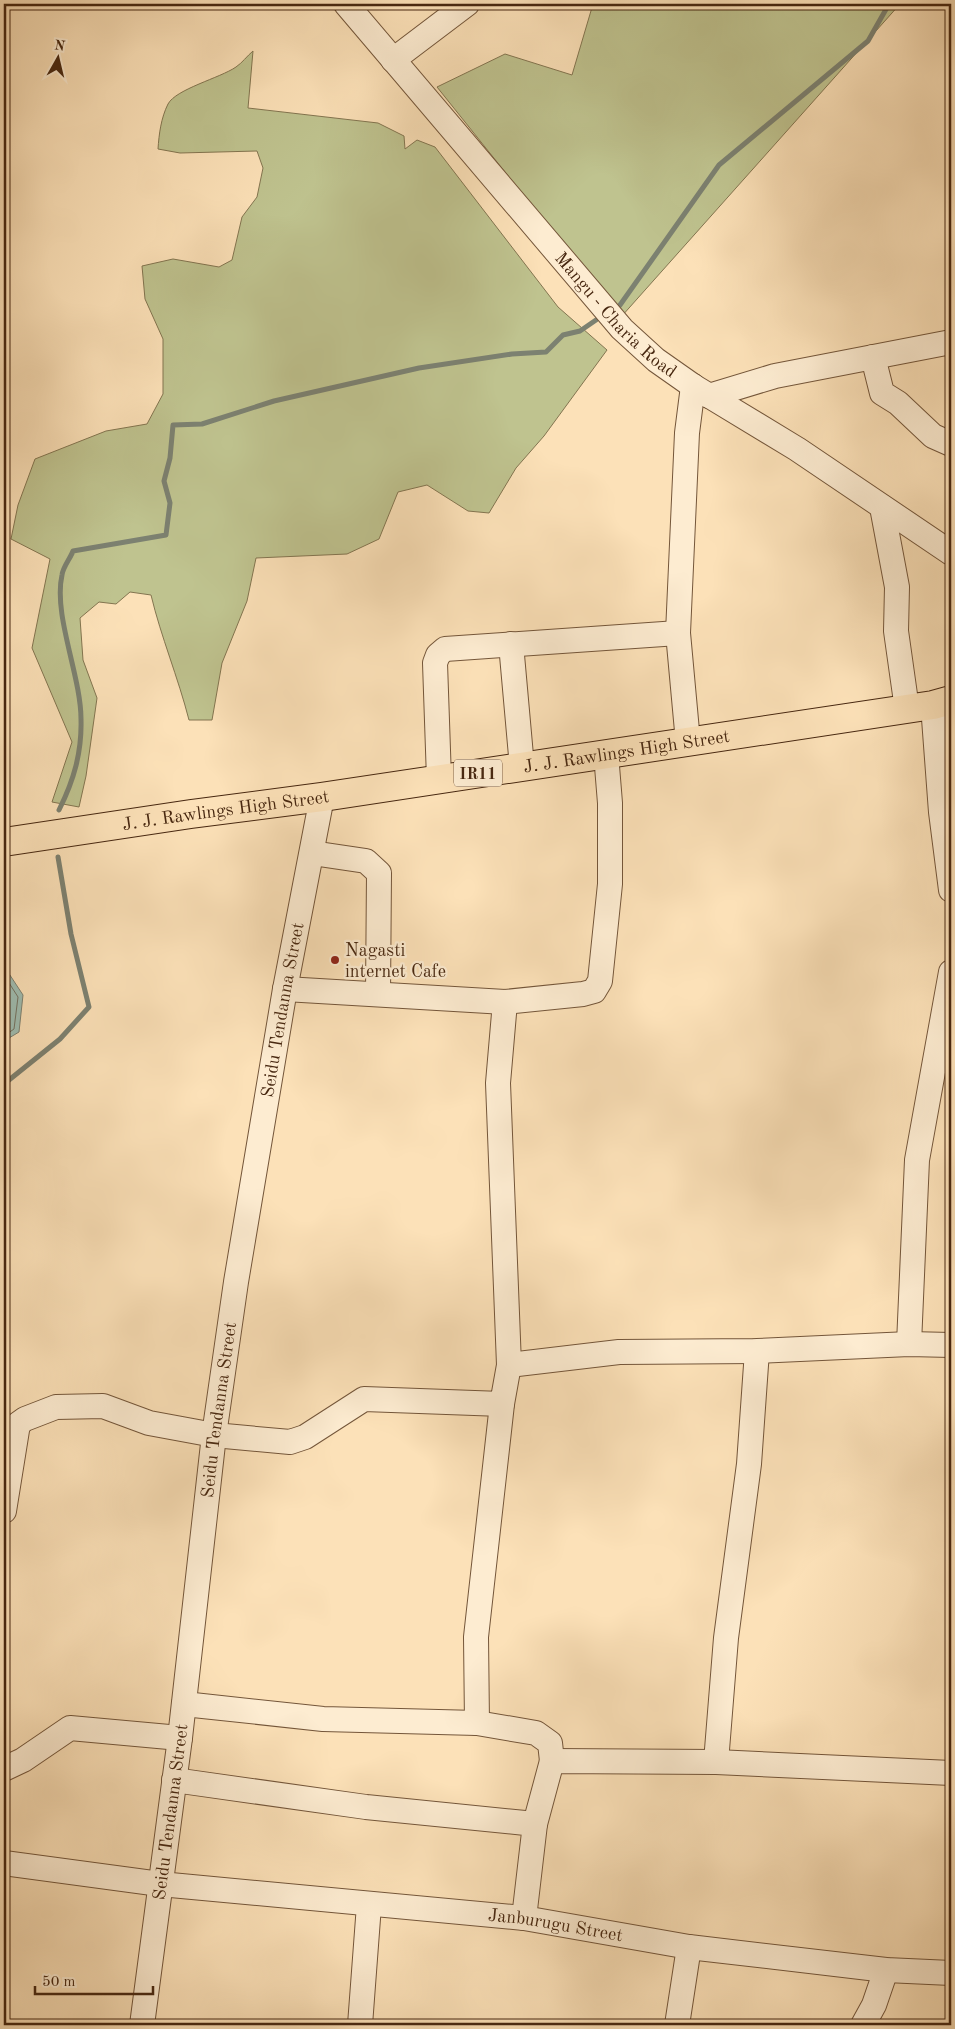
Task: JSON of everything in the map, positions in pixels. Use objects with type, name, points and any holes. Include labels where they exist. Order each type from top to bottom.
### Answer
[{"type":"main road","name":"J. J. Rawlings High Street","points":[[4,842],[191,814],[322,797],[930,704]]},
{"type":"street","name":"Mangu - Charia Road","points":[[346,4],[622,329],[656,360],[701,391],[797,449],[951,553]]},
{"type":"street","points":[[393,60],[467,4]]},
{"type":"street","points":[[688,742],[678,633],[687,432],[701,391],[951,342]]},
{"type":"street","points":[[873,357],[882,394],[898,403],[933,436],[951,444]]},
{"type":"street","points":[[882,507],[897,587],[896,631],[930,704],[951,890]]},
{"type":"street","points":[[439,779],[435,664],[438,655],[445,649],[678,633]]},
{"type":"street","points":[[511,644],[522,767]]},
{"type":"street","points":[[285,989],[505,1002],[583,994],[594,991],[600,981],[610,884],[610,803],[606,754]]},
{"type":"street","name":"Seidu Tendanna Street","points":[[142,2025],[180,1738],[214,1435],[236,1282],[285,989],[322,797]]},
{"type":"street","points":[[312,853],[366,861],[379,873],[378,994]]},
{"type":"street","points":[[909,1344],[917,1160],[951,972]]},
{"type":"street","points":[[477,1723],[476,1637],[502,1404],[509,1364],[498,1083],[505,1002]]},
{"type":"street","points":[[509,1364],[619,1352],[757,1351],[909,1344],[951,1345]]},
{"type":"street","points":[[716,1762],[726,1638],[749,1464],[757,1351]]},
{"type":"street","points":[[4,1511],[18,1424],[25,1418],[56,1407],[103,1406],[149,1423],[214,1435],[290,1442],[305,1437],[364,1400],[502,1404]]},
{"type":"street","points":[[184,1704],[323,1719],[477,1723],[536,1733],[550,1743],[552,1761],[535,1824],[524,1918]]},
{"type":"street","points":[[4,1768],[23,1760],[70,1728],[180,1738]]},
{"type":"street","points":[[552,1761],[716,1762],[951,1772]]},
{"type":"street","points":[[174,1780],[366,1807],[535,1824]]},
{"type":"street","name":"Janburugu Street","points":[[4,1863],[160,1884],[524,1918],[689,1947],[886,1970],[951,1973]]},
{"type":"street","points":[[360,2025],[369,1905]]},
{"type":"street","points":[[677,2025],[689,1947]]},
{"type":"street","points":[[863,2025],[874,2004],[886,1970]]},
{"type":"green space","points":[[593,4],[900,4],[621,317],[437,87],[505,54],[572,75]]},
{"type":"green space","points":[[253,51],[248,108],[378,123],[404,136],[405,149],[417,140],[435,147],[558,307],[607,350],[544,436],[516,468],[489,513],[468,511],[427,485],[398,492],[379,539],[347,554],[256,558],[247,601],[222,663],[212,720],[189,720],[151,595],[130,592],[116,604],[99,602],[80,618],[83,660],[97,698],[86,776],[79,807],[52,802],[72,742],[32,648],[50,559],[11,539],[18,505],[35,459],[106,431],[147,424],[163,394],[163,339],[145,299],[142,266],[173,259],[219,267],[232,260],[242,217],[257,197],[263,168],[257,151],[180,153],[158,149],[162,120],[168,104],[180,93],[236,67]]},
{"type":"water","points":[[4,966],[23,995],[19,1032],[4,1041]]},
{"type":"waterway","points":[[620,305],[719,165],[868,41],[889,4]]},
{"type":"waterway","points":[[59,810],[76,766],[81,731],[80,702],[61,608],[60,591],[63,572],[73,551],[166,535],[170,503],[164,481],[170,458],[173,425],[202,424],[274,401],[419,368],[512,354],[546,352],[563,335],[580,331],[596,320]]},
{"type":"waterway","points":[[4,1084],[60,1039],[89,1007],[71,934],[58,857]]},
{"type":"place","name":"Nagasti internet Cafe","points":[[335,960]]}]
